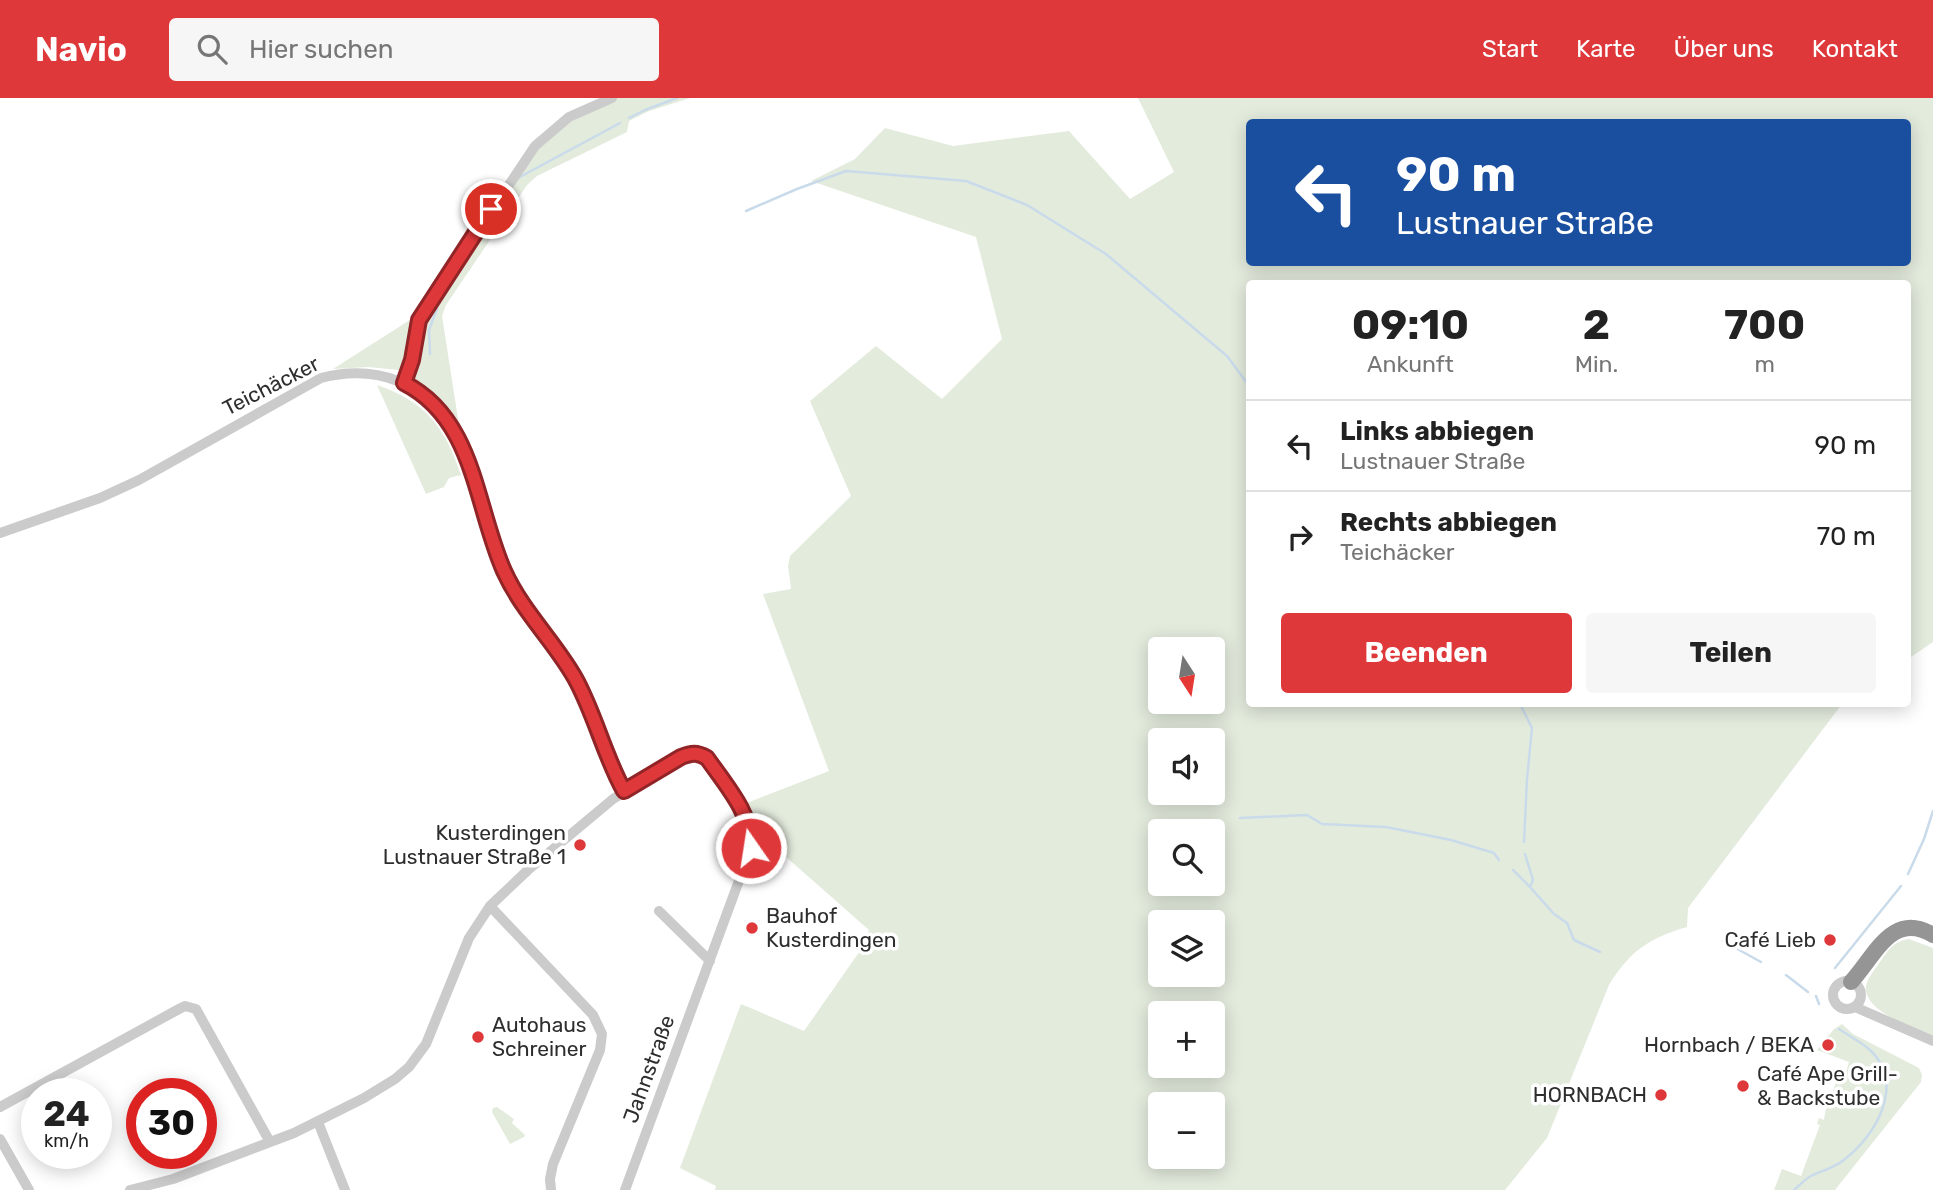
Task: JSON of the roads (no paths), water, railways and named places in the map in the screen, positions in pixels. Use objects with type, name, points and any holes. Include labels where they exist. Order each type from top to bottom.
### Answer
[{"type":"highway","points":[[1857,994],[1896,930],[1911,926],[1933,934]]},
{"type":"highway","points":[[1857,994],[1873,966],[1896,939],[1909,935],[1933,943]]},
{"type":"street","points":[[404,383],[412,360],[419,320],[535,146],[569,117],[612,98]]},
{"type":"street","name":"Teichäcker","points":[[0,533],[100,498],[139,480],[321,378],[344,373],[366,373],[404,383],[433,403],[458,436],[504,571],[526,609],[577,682],[624,791]]},
{"type":"street","name":"Jahnstraße","points":[[624,791],[681,757],[690,753],[700,754],[707,758],[720,777],[748,822],[752,835],[751,848],[625,1190]]},
{"type":"street","points":[[130,1190],[167,1186],[318,1122],[388,1084],[414,1061],[432,1032],[469,938],[489,906],[578,827],[624,791]]},
{"type":"street","points":[[489,906],[593,1015],[602,1034],[600,1050],[553,1164],[551,1190]]},
{"type":"street","points":[[659,911],[710,961]]},
{"type":"street","points":[[1857,994],[1886,1019],[1933,1041]]},
{"type":"street","points":[[0,1107],[179,1009],[192,1006],[223,1055],[270,1142]]},
{"type":"street","points":[[318,1122],[345,1190]]},
{"type":"street","points":[[0,1139],[29,1190]]},
{"type":"waterway","points":[[629,118],[677,98]]},
{"type":"waterway","points":[[518,178],[620,123]]},
{"type":"waterway","points":[[746,211],[846,171],[966,181],[1027,205],[1106,254],[1227,356],[1246,382]]},
{"type":"waterway","points":[[430,354],[429,330],[437,309]]},
{"type":"waterway","points":[[1522,707],[1532,728],[1524,842]]},
{"type":"waterway","points":[[1908,874],[1933,811]]},
{"type":"waterway","points":[[1240,818],[1307,815],[1322,824],[1386,827],[1451,840],[1494,853],[1499,860]]},
{"type":"waterway","points":[[1525,854],[1533,880],[1530,887],[1554,914],[1567,923],[1574,940],[1600,952]]},
{"type":"waterway","points":[[1513,870],[1530,887]]},
{"type":"waterway","points":[[1835,968],[1901,886]]},
{"type":"waterway","points":[[1723,941],[1761,962]]},
{"type":"waterway","points":[[1786,975],[1808,992]]},
{"type":"waterway","points":[[1816,996],[1819,1004]]},
{"type":"waterway","points":[[1794,1190],[1809,1177],[1833,1167],[1856,1149],[1867,1137],[1882,1109],[1886,1079],[1881,1064],[1868,1048],[1839,1029]]},
{"type":"place","name":"Kusterdingen Lustnauer Straße 1","points":[[580,845]]},
{"type":"place","name":"Bauhof Kusterdingen","points":[[752,928]]},
{"type":"place","name":"Café Lieb","points":[[1830,940]]},
{"type":"place","name":"Autohaus Schreiner","points":[[478,1037]]},
{"type":"place","name":"Hornbach / BEKA","points":[[1828,1045]]},
{"type":"place","name":"Café Ape Grill- & Backstube","points":[[1743,1086]]},
{"type":"place","name":"HORNBACH","points":[[1661,1095]]}]
